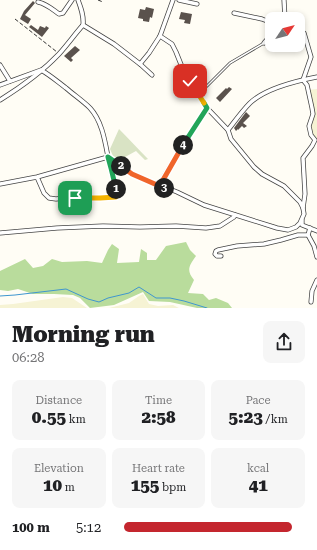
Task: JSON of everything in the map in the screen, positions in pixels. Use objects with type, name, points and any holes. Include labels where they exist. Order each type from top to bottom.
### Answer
[{"type":"street","points":[[38,2],[49,6],[59,14],[63,13],[72,0]]},
{"type":"street","points":[[0,100],[16,91],[59,54],[83,25],[83,15],[78,0]]},
{"type":"street","points":[[140,64],[160,36],[173,0]]},
{"type":"street","points":[[179,0],[197,4]]},
{"type":"street","points":[[284,0],[285,12]]},
{"type":"street","points":[[234,13],[265,20]]},
{"type":"street","points":[[83,25],[105,38],[140,64],[152,75]]},
{"type":"street","points":[[160,36],[172,44],[184,72],[207,108],[228,130],[230,139],[262,174],[284,186],[300,202],[303,210]]},
{"type":"street","points":[[303,80],[311,57],[305,37]]},
{"type":"street","points":[[311,57],[317,56]]},
{"type":"street","points":[[0,65],[10,81]]},
{"type":"street","points":[[0,85],[41,70]]},
{"type":"street","points":[[37,176],[44,193],[49,198],[116,197],[102,129],[92,112],[76,96],[41,70]]},
{"type":"street","points":[[228,130],[250,103],[263,94],[277,88],[317,77]]},
{"type":"street","points":[[303,80],[307,85],[312,108],[311,119],[308,126],[314,140],[312,146],[303,158],[305,194],[302,225],[317,231]]},
{"type":"street","points":[[165,188],[163,185],[164,176],[207,108]]},
{"type":"street","points":[[0,184],[37,176],[108,157],[132,174],[204,205],[235,215],[288,230],[296,227],[302,219]]},
{"type":"street","points":[[0,233],[103,226],[140,228],[176,226],[206,228],[220,226],[235,215]]},
{"type":"street","points":[[310,228],[308,235],[314,246],[317,257]]},
{"type":"street","points":[[221,256],[217,256],[215,254],[216,251],[237,246],[264,244],[298,235],[308,235]]},
{"type":"street","points":[[311,302],[312,291],[317,280]]},
{"type":"lane","points":[[197,93],[207,86],[230,63],[264,43]]},
{"type":"path","points":[[98,0],[103,2]]},
{"type":"path","points":[[15,19],[59,54]]},
{"type":"shaded area","points":[[317,89],[317,140],[309,130],[314,112],[309,90]]},
{"type":"shaded area","points":[[143,294],[149,304],[158,306],[173,305],[179,308],[109,308],[129,303]]},
{"type":"shaded area","points":[[63,297],[72,298],[87,308],[0,308],[0,305]]},
{"type":"green space","points":[[119,129],[148,159],[145,160],[136,151],[116,162],[110,149]]},
{"type":"green space","points":[[186,242],[190,250],[196,256],[189,268],[194,280],[188,293],[203,294],[209,300],[216,298],[228,303],[232,308],[197,308],[170,302],[149,301],[143,292],[114,305],[90,308],[80,298],[73,295],[33,294],[18,289],[8,291],[0,290],[0,271],[25,259],[33,268],[43,266],[52,259],[62,262],[87,261],[102,263],[112,244],[119,249],[117,263],[139,262],[141,249],[147,253],[147,260],[156,260],[166,246]]},
{"type":"building","points":[[33,1],[35,3],[25,15],[31,19],[28,24],[20,19],[24,11]]},
{"type":"building","points":[[146,7],[154,9],[152,18],[150,17],[149,22],[138,18],[140,9],[145,10]]},
{"type":"building","points":[[181,12],[192,14],[190,24],[184,23],[185,20],[179,19]]},
{"type":"building","points":[[31,25],[38,30],[40,26],[45,28],[46,26],[49,28],[42,37],[29,27]]},
{"type":"building","points":[[75,46],[80,50],[71,58],[73,60],[71,62],[64,56]]},
{"type":"building","points":[[229,87],[232,89],[220,102],[216,98]]},
{"type":"building","points":[[246,112],[250,116],[243,123],[247,126],[244,128],[242,126],[236,131],[234,128]]},
{"type":"waterway","points":[[0,296],[66,289],[88,299],[99,302],[108,298],[129,293],[139,287],[156,298],[170,298],[207,308]]},
{"type":"route","points":[[75,198],[116,197],[108,157],[132,174],[165,188],[163,185],[164,176],[207,108],[190,81]]}]
